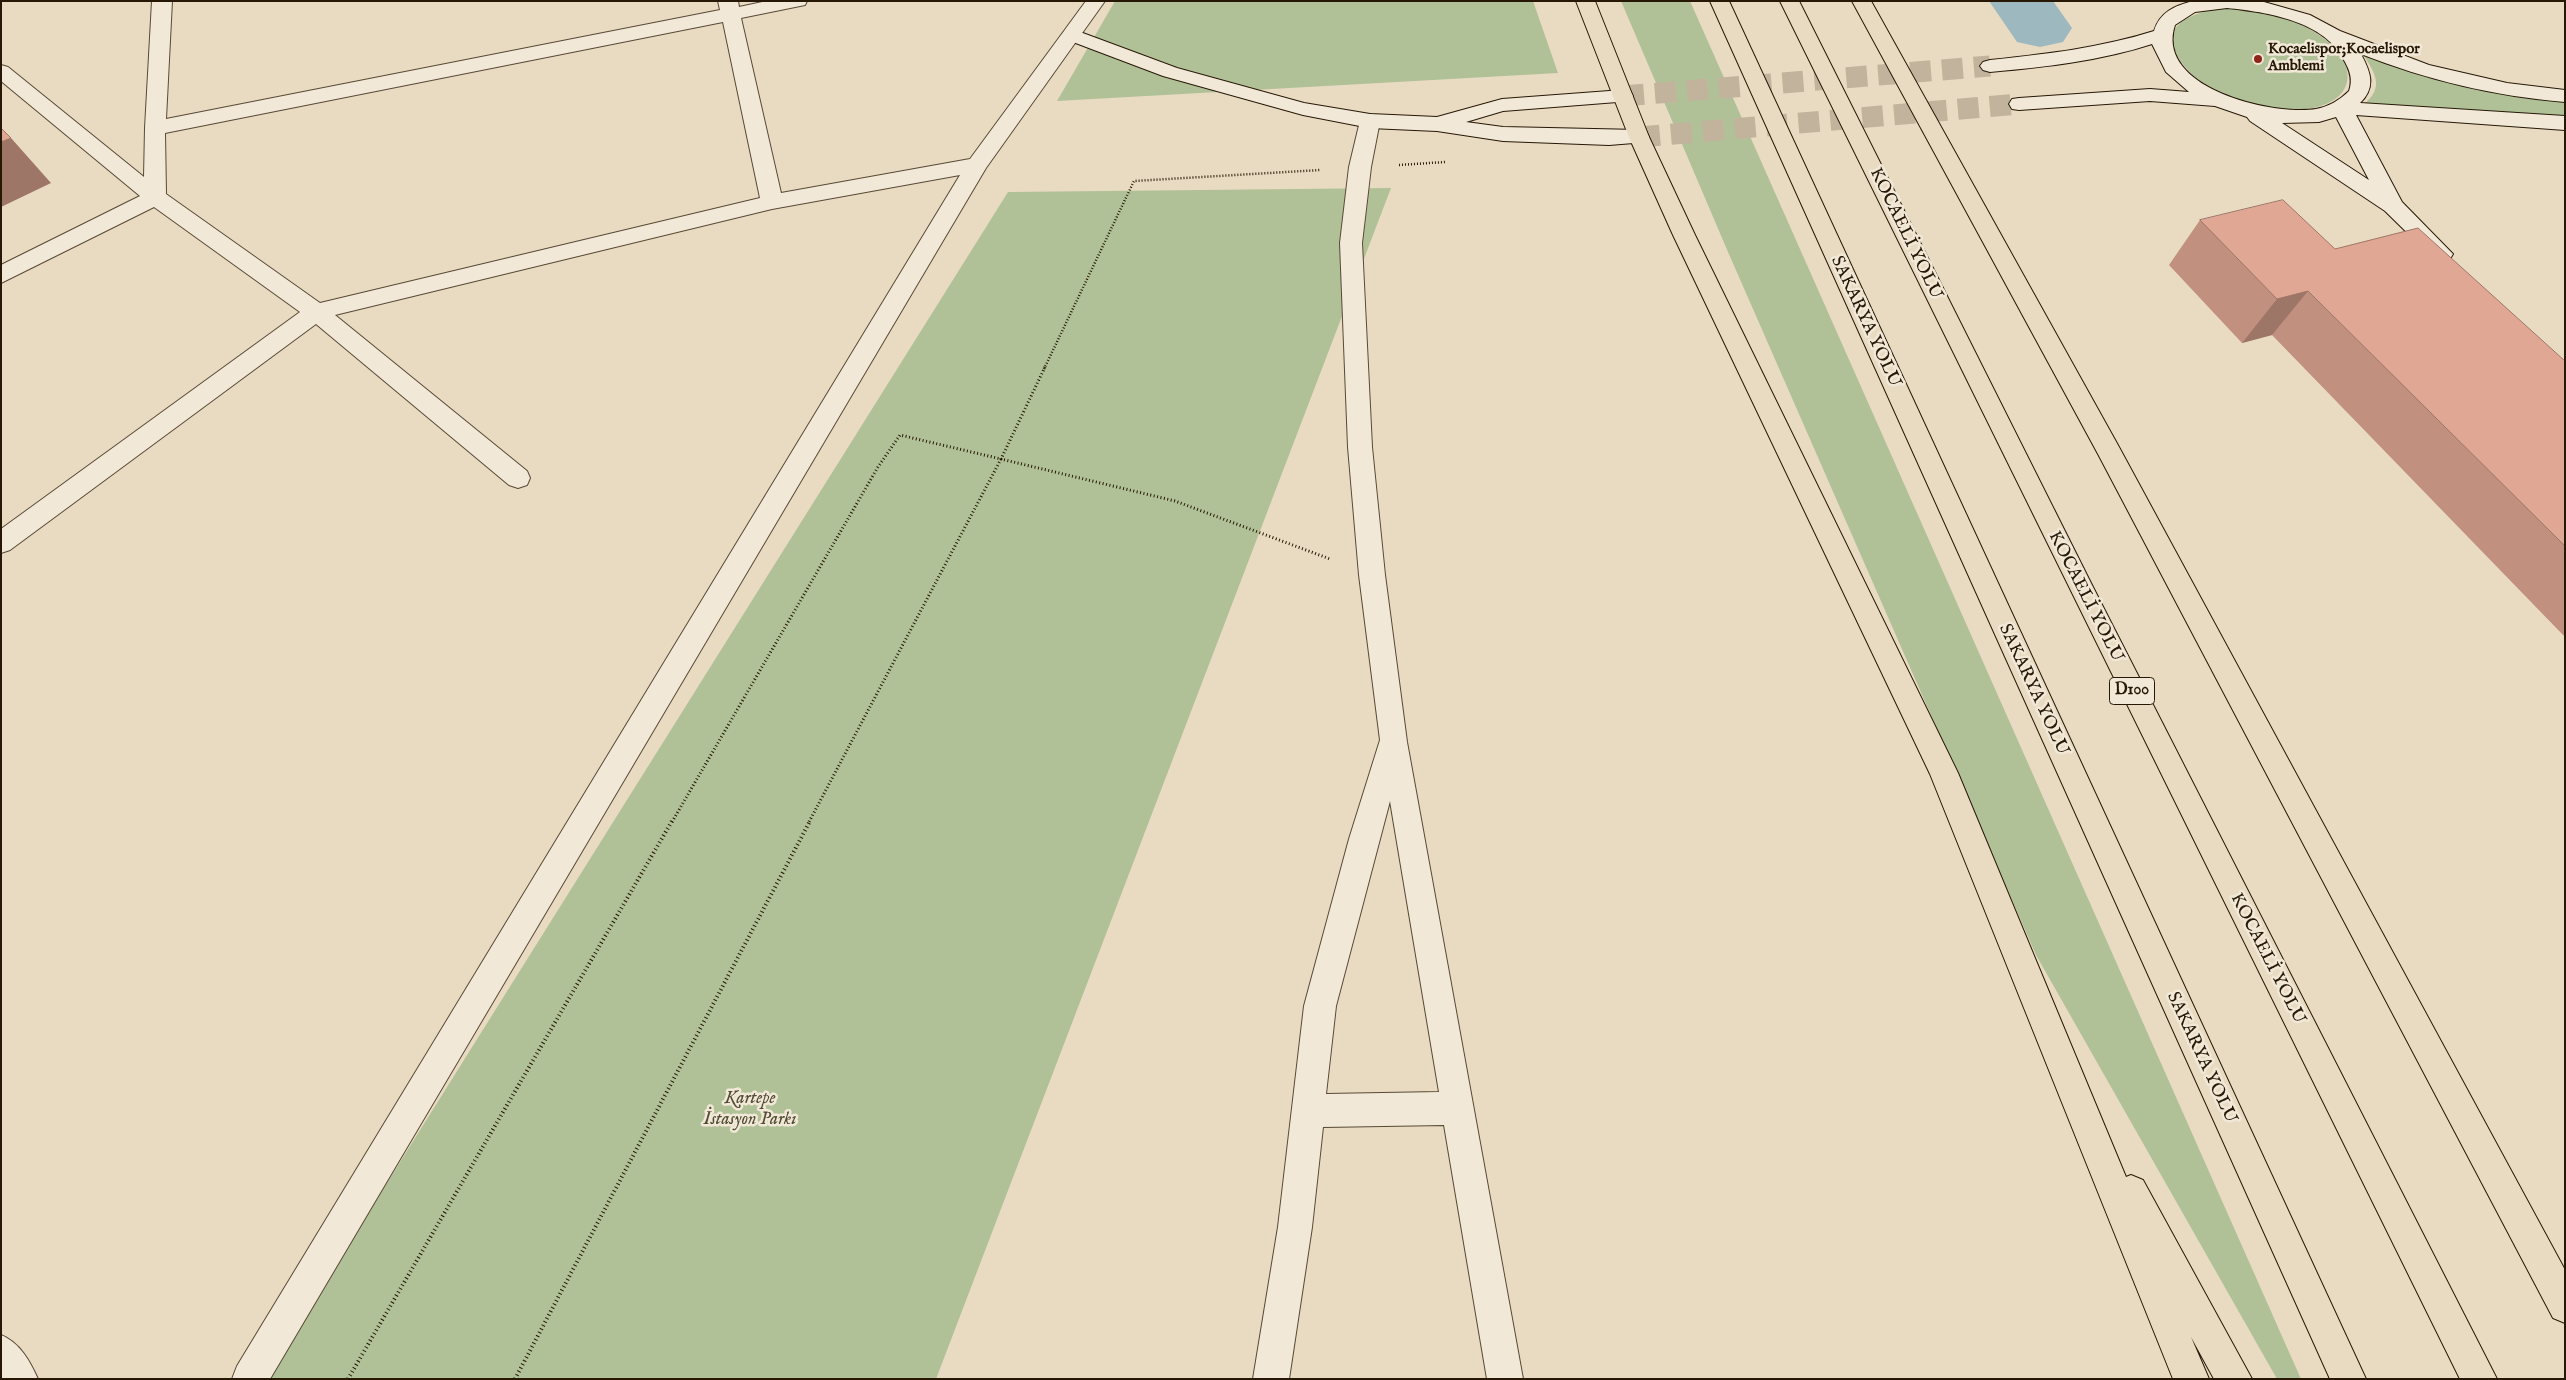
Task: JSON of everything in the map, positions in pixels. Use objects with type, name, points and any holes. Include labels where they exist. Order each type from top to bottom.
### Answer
[{"type":"highway","points":[[1585,1],[1639,137],[1944,773],[2192,1379]]},
{"type":"highway","name":"SAKARYA YOLU","points":[[1719,1],[2348,1379]]},
{"type":"highway","name":"KOCAELİ YOLU","points":[[1789,1],[2080,587],[2479,1379]]},
{"type":"highway","points":[[1860,1],[2114,463],[2565,1306]]},
{"type":"highway","points":[[2066,1073],[2234,1379]]},
{"type":"street","points":[[155,197],[155,128],[162,1]]},
{"type":"street","points":[[155,128],[730,8],[798,1]]},
{"type":"street","points":[[250,1379],[977,166],[1096,1]]},
{"type":"street","points":[[2162,1],[2166,28]]},
{"type":"street","points":[[2565,96],[2537,94],[2431,73],[2374,53],[2289,13],[2242,2],[2199,4],[2178,13],[2166,28],[2161,44],[2170,64],[2189,83],[2218,100],[2252,112],[2287,117],[2318,116],[2342,108],[2565,123]]},
{"type":"street","points":[[730,8],[772,202]]},
{"type":"street","points":[[2318,26],[2341,42],[2356,60],[2362,79],[2357,95],[2342,108]]},
{"type":"street","points":[[1990,66],[2093,55],[2166,28]]},
{"type":"street","points":[[1072,35],[1170,72],[1303,109],[1370,121],[1437,124],[1503,134],[1609,138],[1639,137]]},
{"type":"street","points":[[1,71],[155,197],[316,312],[518,478]]},
{"type":"street","points":[[2019,104],[2150,95],[2218,100]]},
{"type":"street","points":[[1437,124],[1502,105],[1623,96]]},
{"type":"street","points":[[2342,108],[2393,206]]},
{"type":"street","points":[[2252,112],[2393,206],[2460,272]]},
{"type":"street","points":[[1370,121],[1360,167],[1351,243],[1360,447],[1372,575],[1394,740],[1456,1108],[1505,1379]]},
{"type":"street","points":[[1,543],[316,312],[772,202],[977,166]]},
{"type":"street","points":[[1,276],[155,197]]},
{"type":"street","points":[[1271,1379],[1295,1227],[1320,1006],[1364,839],[1394,740]]},
{"type":"street","points":[[1307,1111],[1456,1108]]},
{"type":"street","points":[[1,1353],[20,1379]]},
{"type":"path","points":[[515,1379],[1001,458],[1134,181],[1448,162]]},
{"type":"path","points":[[348,1379],[878,467],[900,435],[1175,501],[1372,575]]},
{"type":"green space","points":[[1115,1],[1533,1],[1558,73],[1057,101]]},
{"type":"green space","points":[[1621,1],[1690,1],[2301,1379],[2277,1379],[2036,955],[1728,252]]},
{"type":"green space","points":[[2231,8],[2261,12],[2290,20],[2308,28],[2328,41],[2340,55],[2347,69],[2347,82],[2341,94],[2329,103],[2311,108],[2287,110],[2237,101],[2219,94],[2201,83],[2183,65],[2173,44],[2173,34],[2178,25],[2190,17],[2200,13]]},
{"type":"green space","points":[[2363,54],[2425,77],[2538,98],[2565,100],[2565,117],[2362,106],[2369,100],[2376,87],[2375,75]]},
{"type":"green space","name":"Kartepe İstasyon Parkı","points":[[1391,188],[936,1379],[264,1379],[1008,192]]},
{"type":"building","points":[[1,128],[11,138],[1,142]]},
{"type":"building","points":[[2283,200],[2335,249],[2418,228],[2565,361],[2565,546],[2308,291],[2277,299],[2200,220]]},
{"type":"waterway","points":[[2021,1],[2040,28]]},
{"type":"tunnel","points":[[1623,96],[1990,66]]},
{"type":"tunnel","points":[[1639,137],[2019,104]]},
{"type":"place","name":"Kocaelispor;Kocaelispor Amblemi","points":[[2258,59]]}]
